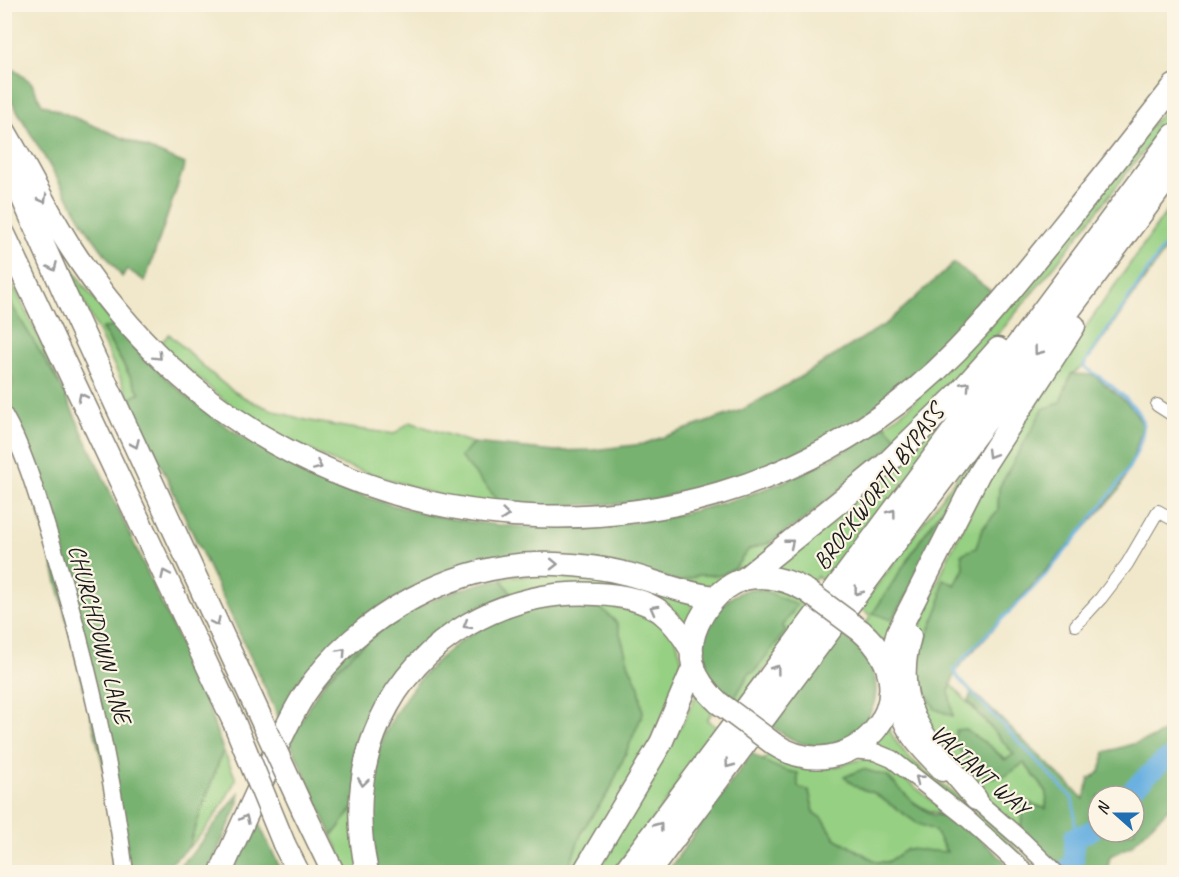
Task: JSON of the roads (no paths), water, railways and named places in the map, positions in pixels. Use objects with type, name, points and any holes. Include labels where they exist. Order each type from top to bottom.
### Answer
[{"type":"highway","points":[[4,130],[70,247],[109,300],[165,362],[221,410],[294,455],[339,475],[384,491],[465,510],[514,516],[562,518],[619,514],[667,506],[743,485],[813,455],[855,432],[895,406],[938,370],[981,326],[1174,86]]},
{"type":"highway","points":[[584,873],[661,743],[687,684],[700,621],[716,597],[744,579],[877,471],[957,395],[999,348],[1174,133]]},
{"type":"highway","name":"BROCKWORTH BYPASS","points":[[624,873],[1174,133]]},
{"type":"highway","points":[[4,156],[65,294],[333,873]]},
{"type":"highway","name":"BROCKWORTH BYPASS","points":[[649,873],[1174,170]]},
{"type":"highway","points":[[888,669],[898,632],[979,474],[1174,178]]},
{"type":"highway","points":[[4,234],[234,722],[298,873]]},
{"type":"highway","points":[[939,552],[905,655],[904,678],[908,701],[917,725],[930,746],[976,799]]},
{"type":"highway","points":[[221,873],[285,727],[305,694],[353,639],[407,600],[472,574],[522,565],[554,563],[590,566],[625,573],[691,593],[716,597]]},
{"type":"highway","points":[[367,873],[361,828],[361,789],[368,754],[388,707],[406,679],[431,652],[461,628],[490,612],[525,600],[568,593],[603,594],[641,602],[660,611],[678,629],[706,690],[719,703],[774,744],[793,754],[810,758],[827,757],[849,750],[867,739],[887,709],[892,691],[888,669],[880,651],[861,631],[807,591],[788,581],[744,579]]},
{"type":"street","points":[[1157,405],[1174,416]]},
{"type":"street","name":"CHURCHDOWN LANE","points":[[4,415],[24,458],[69,600],[109,762],[125,873]]},
{"type":"street","points":[[1076,625],[1101,598],[1127,564],[1158,511],[1174,520]]},
{"type":"street","name":"VALIANT WAY","points":[[892,691],[897,715],[918,749],[944,775],[976,799],[1051,869]]},
{"type":"street","name":"VALIANT WAY","points":[[849,750],[875,752],[892,759],[964,816],[1026,873]]},
{"type":"waterway","points":[[1074,837],[1075,813],[1072,798],[957,677],[954,670],[1051,569],[1106,500],[1131,463],[1142,438],[1141,418],[1119,392],[1083,366],[1174,232]]},
{"type":"waterway","points":[[1138,784],[1162,762],[1174,756]]},
{"type":"waterway","points":[[1064,872],[1074,862],[1074,837],[1086,833]]}]
